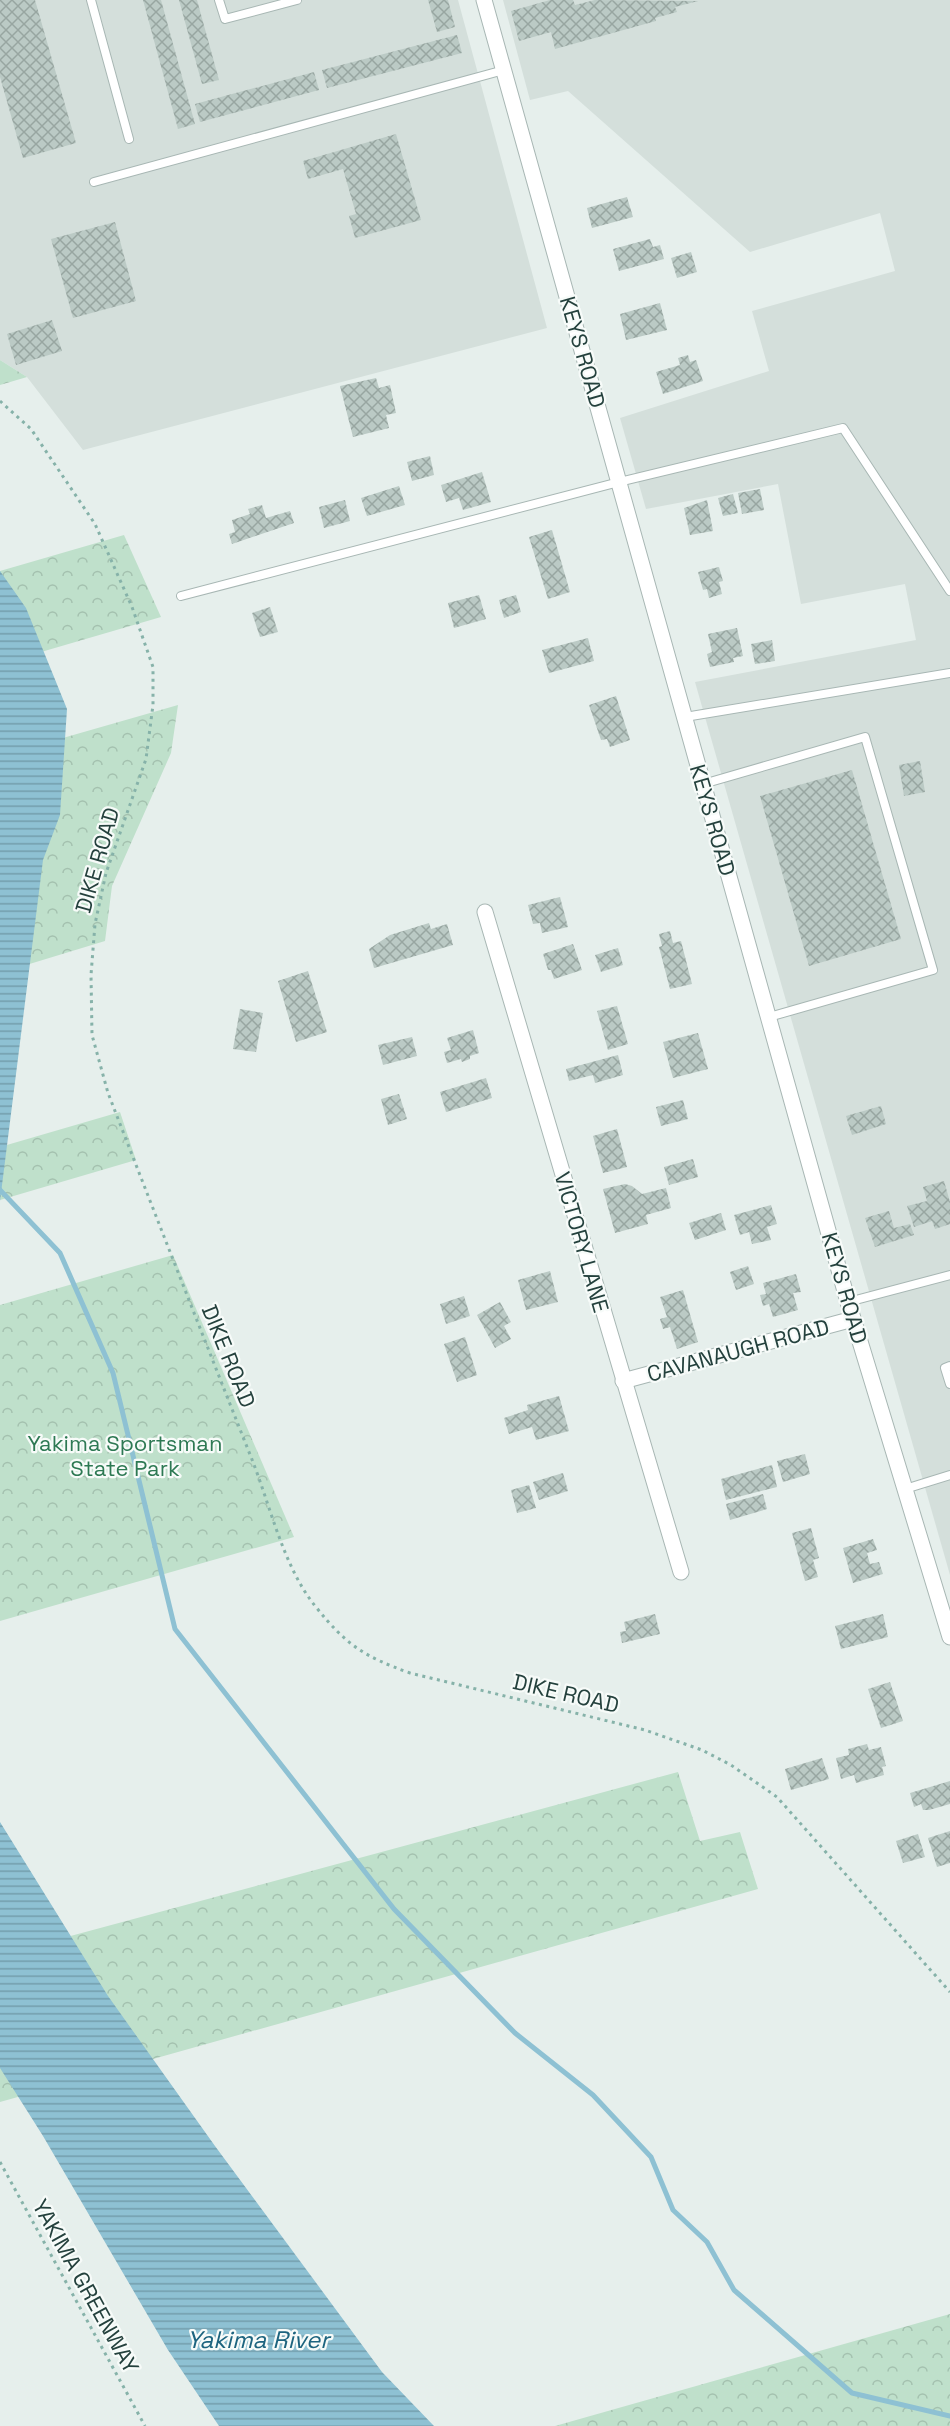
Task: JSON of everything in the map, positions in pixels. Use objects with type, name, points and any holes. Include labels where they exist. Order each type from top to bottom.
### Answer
[{"type":"street","name":"KEYS ROAD","points":[[484,0],[848,1302],[950,1637]]},
{"type":"street","name":"VICTORY LANE","points":[[485,912],[681,1572]]},
{"type":"street","name":"CAVANAUGH ROAD","points":[[623,1381],[853,1319]]},
{"type":"lane","points":[[91,0],[129,139]]},
{"type":"lane","points":[[219,0],[225,19],[297,0]]},
{"type":"lane","points":[[94,182],[504,70]]},
{"type":"lane","points":[[181,596],[619,482],[843,428],[950,591]]},
{"type":"lane","points":[[685,717],[950,673]]},
{"type":"lane","points":[[703,784],[866,737],[933,970],[769,1017]]},
{"type":"lane","points":[[848,1302],[950,1275]]},
{"type":"lane","points":[[950,1366],[945,1368],[950,1384]]},
{"type":"lane","points":[[905,1489],[950,1475]]},
{"type":"path","name":"DIKE ROAD","points":[[0,401],[31,429],[95,524],[132,607],[153,667],[153,705],[146,759],[106,873],[95,924],[92,1035],[108,1093],[292,1566],[314,1605],[351,1645],[379,1662],[410,1673],[645,1730],[702,1750],[731,1765],[777,1797],[950,1992]]},
{"type":"path","name":"YAKIMA GREENWAY","points":[[0,2162],[145,2426]]},
{"type":"shaded area","points":[[0,0],[458,0],[547,328],[83,450],[27,377],[0,360]]},
{"type":"shaded area","points":[[503,0],[950,0],[950,1575],[695,682],[916,640],[905,584],[801,604],[778,484],[646,509],[620,418],[769,371],[752,311],[895,271],[880,213],[750,252],[568,91],[530,100]]},
{"type":"green space","points":[[0,360],[27,377],[0,385]]},
{"type":"green space","points":[[124,535],[161,617],[0,664],[0,571]]},
{"type":"green space","points":[[178,705],[171,753],[112,886],[105,941],[0,973],[0,756]]},
{"type":"green space","points":[[120,1112],[136,1160],[0,1200],[0,1147]]},
{"type":"green space","name":"Yakima Sportsman State Park","points":[[173,1255],[294,1537],[0,1621],[0,1305]]},
{"type":"green space","points":[[678,1772],[700,1841],[740,1832],[758,1889],[0,2102],[0,1955]]},
{"type":"green space","points":[[950,2314],[950,2426],[555,2426]]},
{"type":"water","points":[[0,571],[26,608],[67,709],[60,815],[43,860],[0,1201]]},
{"type":"water","name":"Yakima River","points":[[0,1822],[108,1996],[215,2146],[382,2372],[434,2426],[219,2426],[168,2350],[43,2136],[0,2068]]},
{"type":"building","points":[[0,0],[35,0],[76,143],[23,158],[0,77]]},
{"type":"building","points":[[143,0],[161,0],[195,124],[178,129]]},
{"type":"building","points":[[179,0],[197,0],[219,80],[202,84]]},
{"type":"building","points":[[428,0],[448,0],[455,27],[437,32]]},
{"type":"building","points":[[550,0],[573,0],[575,5],[595,0],[698,1],[675,7],[677,12],[655,18],[656,21],[555,49],[551,32],[519,41],[511,11]]},
{"type":"building","points":[[457,35],[462,53],[327,88],[322,70]]},
{"type":"building","points":[[314,72],[319,90],[200,122],[195,104]]},
{"type":"building","points":[[396,134],[421,220],[355,238],[349,216],[356,214],[343,169],[308,179],[303,161]]},
{"type":"building","points":[[627,197],[633,217],[592,228],[587,208]]},
{"type":"building","points":[[115,222],[136,301],[73,318],[51,239]]},
{"type":"building","points":[[650,239],[653,247],[660,245],[664,259],[619,271],[613,249]]},
{"type":"building","points":[[691,252],[697,272],[677,278],[671,258]]},
{"type":"building","points":[[660,303],[667,330],[626,340],[620,314]]},
{"type":"building","points":[[52,320],[62,351],[16,365],[7,334]]},
{"type":"building","points":[[688,355],[690,362],[696,360],[703,381],[663,394],[656,372],[680,365],[678,358]]},
{"type":"building","points":[[376,378],[379,388],[390,385],[396,413],[386,415],[389,428],[353,437],[340,386]]},
{"type":"building","points":[[430,456],[434,475],[412,481],[407,462]]},
{"type":"building","points":[[482,472],[491,502],[463,510],[459,498],[446,502],[441,485]]},
{"type":"building","points":[[399,486],[405,505],[367,516],[361,498]]},
{"type":"building","points":[[760,489],[764,510],[742,514],[738,493]]},
{"type":"building","points":[[733,494],[738,513],[723,516],[718,498]]},
{"type":"building","points":[[345,500],[350,521],[324,528],[319,507]]},
{"type":"building","points":[[707,500],[713,531],[690,535],[684,508]]},
{"type":"building","points":[[262,505],[266,518],[290,511],[294,523],[232,544],[229,534],[235,532],[232,520],[250,514],[248,509]]},
{"type":"building","points":[[552,530],[570,592],[548,599],[529,537]]},
{"type":"building","points":[[719,567],[723,581],[719,582],[722,594],[709,598],[707,589],[703,590],[698,572]]},
{"type":"building","points":[[479,595],[486,619],[454,628],[448,603]]},
{"type":"building","points":[[516,595],[521,612],[504,618],[499,600]]},
{"type":"building","points":[[270,607],[278,632],[260,637],[252,613]]},
{"type":"building","points":[[737,628],[743,656],[733,658],[734,662],[710,667],[707,654],[712,652],[708,634]]},
{"type":"building","points":[[588,638],[594,661],[549,673],[542,650]]},
{"type":"building","points":[[772,640],[775,661],[755,664],[751,644]]},
{"type":"building","points":[[616,696],[630,740],[610,747],[607,739],[601,740],[589,705]]},
{"type":"building","points":[[920,761],[925,792],[904,796],[899,765]]},
{"type":"building","points":[[852,770],[901,939],[809,966],[760,796]]},
{"type":"building","points":[[560,897],[568,927],[542,933],[540,923],[533,924],[528,905]]},
{"type":"building","points":[[429,923],[431,929],[447,924],[453,945],[374,968],[369,949],[390,935]]},
{"type":"building","points":[[670,931],[673,943],[681,941],[692,984],[670,989],[659,947],[662,946],[659,934]]},
{"type":"building","points":[[573,944],[582,970],[554,979],[551,970],[548,970],[543,954]]},
{"type":"building","points":[[618,948],[623,965],[601,972],[595,955]]},
{"type":"building","points":[[308,971],[327,1032],[296,1042],[278,981]]},
{"type":"building","points":[[617,1006],[628,1044],[608,1050],[597,1011]]},
{"type":"building","points":[[240,1009],[263,1013],[256,1052],[233,1049]]},
{"type":"building","points":[[473,1030],[479,1053],[462,1062],[461,1059],[447,1063],[444,1052],[451,1050],[447,1038]]},
{"type":"building","points":[[698,1033],[708,1069],[673,1078],[663,1042]]},
{"type":"building","points":[[412,1037],[417,1056],[383,1065],[378,1045]]},
{"type":"building","points":[[618,1055],[623,1075],[595,1083],[593,1075],[569,1081],[566,1069]]},
{"type":"building","points":[[486,1078],[492,1098],[446,1112],[440,1092]]},
{"type":"building","points":[[399,1094],[407,1119],[388,1125],[381,1099]]},
{"type":"building","points":[[683,1100],[688,1119],[661,1126],[656,1107]]},
{"type":"building","points":[[881,1106],[886,1124],[852,1135],[846,1116]]},
{"type":"building","points":[[617,1129],[627,1167],[603,1173],[593,1136]]},
{"type":"building","points":[[693,1159],[698,1177],[669,1185],[664,1167]]},
{"type":"building","points":[[944,1181],[950,1202],[950,1224],[935,1229],[932,1221],[914,1227],[907,1206],[927,1201],[923,1187]]},
{"type":"building","points":[[625,1184],[632,1186],[642,1194],[666,1188],[671,1208],[646,1215],[648,1224],[615,1233],[603,1189]]},
{"type":"building","points":[[771,1205],[777,1224],[767,1227],[771,1240],[752,1244],[749,1232],[740,1235],[734,1215]]},
{"type":"building","points":[[889,1211],[894,1228],[910,1224],[914,1235],[875,1247],[865,1218]]},
{"type":"building","points":[[721,1213],[726,1230],[695,1240],[689,1223]]},
{"type":"building","points":[[748,1266],[754,1284],[736,1290],[730,1272]]},
{"type":"building","points":[[550,1271],[558,1302],[526,1310],[518,1280]]},
{"type":"building","points":[[796,1274],[801,1292],[793,1293],[798,1310],[773,1317],[769,1304],[763,1306],[760,1295],[766,1294],[763,1283]]},
{"type":"building","points":[[683,1290],[698,1342],[677,1349],[670,1327],[663,1329],[660,1319],[667,1317],[660,1297]]},
{"type":"building","points":[[464,1296],[470,1316],[446,1324],[440,1304]]},
{"type":"building","points":[[500,1302],[511,1322],[504,1326],[511,1339],[495,1348],[477,1315]]},
{"type":"building","points":[[465,1337],[477,1375],[457,1382],[444,1344]]},
{"type":"building","points":[[559,1396],[569,1431],[536,1440],[532,1427],[509,1434],[504,1418],[528,1410],[527,1405]]},
{"type":"building","points":[[805,1454],[810,1474],[783,1482],[777,1461]]},
{"type":"building","points":[[772,1465],[777,1487],[726,1500],[721,1479]]},
{"type":"building","points":[[563,1473],[568,1491],[539,1500],[533,1482]]},
{"type":"building","points":[[529,1485],[536,1508],[517,1513],[511,1490]]},
{"type":"building","points":[[763,1494],[767,1509],[730,1520],[726,1504]]},
{"type":"building","points":[[811,1528],[819,1558],[813,1560],[818,1577],[805,1581],[792,1533]]},
{"type":"building","points":[[873,1539],[877,1550],[867,1553],[870,1564],[879,1562],[883,1574],[853,1583],[843,1548]]},
{"type":"building","points":[[655,1614],[660,1634],[622,1643],[620,1632],[626,1631],[624,1622]]},
{"type":"building","points":[[883,1614],[888,1637],[841,1649],[835,1626]]},
{"type":"building","points":[[890,1682],[903,1721],[881,1728],[868,1689]]},
{"type":"building","points":[[867,1744],[869,1750],[881,1747],[886,1766],[882,1767],[884,1775],[856,1783],[854,1775],[841,1779],[836,1758],[849,1755],[848,1749]]},
{"type":"building","points":[[822,1758],[829,1779],[791,1790],[785,1769]]},
{"type":"building","points":[[950,1781],[950,1804],[929,1810],[923,1810],[921,1804],[914,1807],[910,1793]]},
{"type":"building","points":[[950,1831],[950,1863],[937,1867],[928,1838]]},
{"type":"building","points":[[918,1834],[925,1857],[903,1863],[896,1841]]},
{"type":"waterway","points":[[0,1190],[60,1253],[113,1373],[175,1629],[394,1909],[515,2033],[593,2095],[651,2157],[673,2210],[707,2242],[734,2290],[852,2393],[950,2416]]}]
